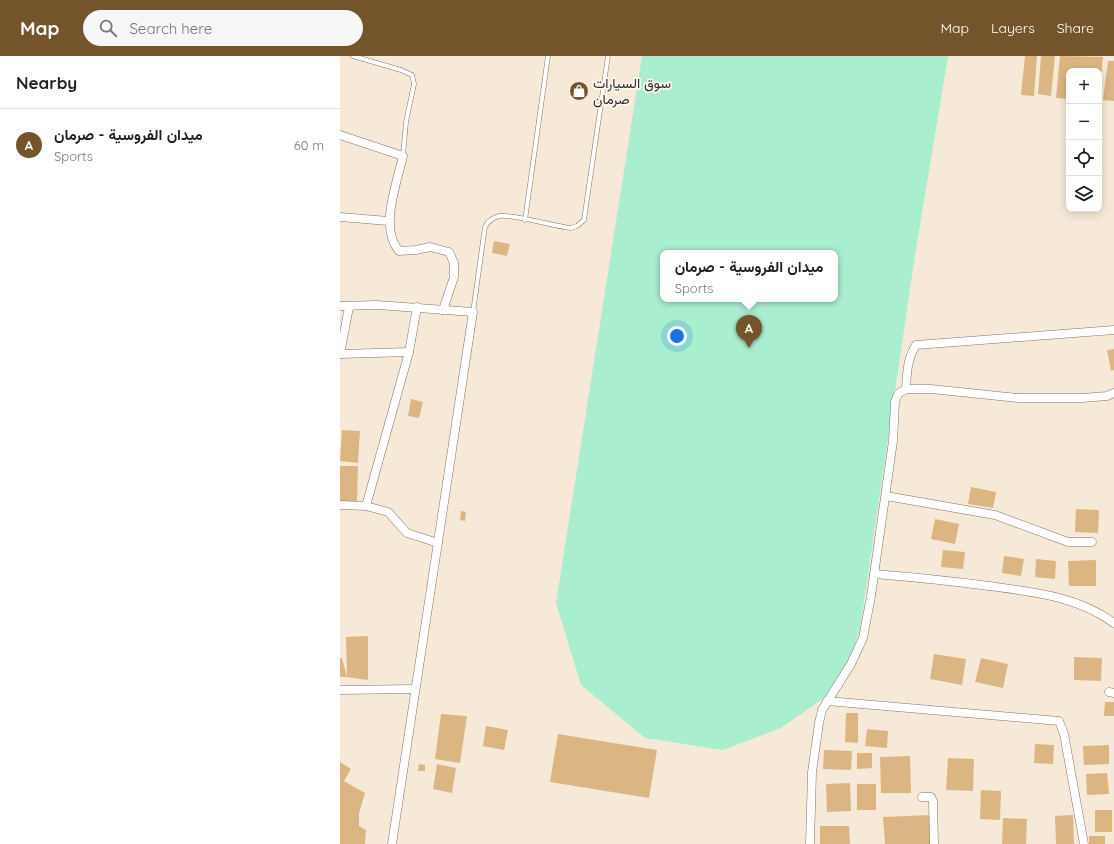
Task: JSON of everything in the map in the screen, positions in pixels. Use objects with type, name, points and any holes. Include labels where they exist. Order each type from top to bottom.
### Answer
[{"type":"street","points":[[340,135],[402,156],[388,221],[392,243],[399,251],[430,247],[448,252],[454,263],[454,277],[444,310]]},
{"type":"street","points":[[340,217],[388,221]]},
{"type":"street","points":[[340,306],[349,307],[377,305],[473,312],[392,844]]},
{"type":"street","points":[[349,307],[340,354],[409,352]]},
{"type":"street","points":[[366,506],[409,352],[417,307]]},
{"type":"street","points":[[906,389],[908,365],[911,354],[916,345],[1114,330]]},
{"type":"street","points":[[810,844],[812,772],[822,710],[851,664],[863,638],[886,496],[893,441],[895,402],[898,394],[906,389],[943,390],[1035,398],[1103,397],[1114,393]]},
{"type":"street","points":[[886,496],[995,515],[1068,542],[1092,542]]},
{"type":"street","points":[[340,506],[366,506],[388,512],[407,532],[438,543]]},
{"type":"street","points":[[874,574],[937,580],[1052,596],[1086,606],[1114,622]]},
{"type":"street","points":[[340,690],[416,689]]},
{"type":"street","points":[[827,701],[1059,721],[1062,724],[1084,844]]},
{"type":"street","points":[[922,797],[931,797],[933,801],[934,844]]},
{"type":"lane","points":[[354,56],[401,70],[412,75],[414,84],[406,122],[402,156]]},
{"type":"lane","points":[[525,220],[548,56]]},
{"type":"lane","points":[[473,312],[485,227],[488,222],[499,216],[571,228],[577,226],[584,220],[608,56]]},
{"type":"green space","points":[[642,56],[948,56],[915,255],[860,629],[850,658],[824,698],[781,728],[723,750],[645,738],[581,685],[556,603]]},
{"type":"building","points":[[1025,56],[1037,56],[1034,96],[1021,95]]},
{"type":"building","points":[[1041,56],[1055,56],[1051,96],[1038,94]]},
{"type":"building","points":[[1060,56],[1103,57],[1102,68],[1066,68],[1066,99],[1056,98]]},
{"type":"building","points":[[1108,61],[1114,61],[1114,101],[1103,100]]},
{"type":"building","points":[[494,241],[510,244],[507,256],[492,253]]},
{"type":"building","points":[[1114,349],[1114,370],[1111,371],[1107,350]]},
{"type":"building","points":[[411,399],[423,402],[419,418],[408,416]]},
{"type":"building","points":[[342,430],[360,431],[358,463],[340,461]]},
{"type":"building","points":[[340,466],[358,466],[357,501],[340,501]]},
{"type":"building","points":[[971,487],[996,492],[993,508],[968,504]]},
{"type":"building","points":[[1076,509],[1099,510],[1098,533],[1075,532]]},
{"type":"building","points":[[461,511],[466,512],[465,521],[460,520]]},
{"type":"building","points":[[935,519],[959,524],[955,544],[931,539]]},
{"type":"building","points":[[943,550],[965,552],[963,569],[941,567]]},
{"type":"building","points":[[1004,556],[1024,559],[1021,576],[1002,573]]},
{"type":"building","points":[[1036,559],[1056,561],[1055,579],[1035,577]]},
{"type":"building","points":[[1096,560],[1096,586],[1069,586],[1068,561]]},
{"type":"building","points":[[368,636],[368,680],[347,677],[346,637]]},
{"type":"building","points":[[934,654],[966,659],[962,685],[930,679]]},
{"type":"building","points":[[1074,657],[1102,658],[1101,681],[1074,680]]},
{"type":"building","points":[[340,658],[342,658],[347,677],[340,677]]},
{"type":"building","points":[[981,658],[1008,664],[1003,688],[975,682]]},
{"type":"building","points":[[1105,702],[1114,702],[1114,716],[1104,716]]},
{"type":"building","points":[[846,713],[858,713],[858,743],[845,742]]},
{"type":"building","points":[[441,714],[467,716],[460,763],[435,759]]},
{"type":"building","points":[[486,726],[508,730],[504,750],[483,746]]},
{"type":"building","points":[[867,729],[888,731],[887,748],[865,746]]},
{"type":"building","points":[[558,734],[657,750],[649,798],[550,782]]},
{"type":"building","points":[[1035,744],[1054,745],[1053,764],[1034,763]]},
{"type":"building","points":[[1109,745],[1109,764],[1084,765],[1083,746]]},
{"type":"building","points":[[824,750],[852,751],[851,770],[823,769]]},
{"type":"building","points":[[857,753],[872,753],[872,768],[857,769]]},
{"type":"building","points":[[910,756],[911,793],[881,793],[880,757]]},
{"type":"building","points":[[948,758],[974,759],[973,791],[946,790]]},
{"type":"building","points":[[340,762],[351,769],[344,781],[365,793],[359,813],[359,826],[366,830],[365,844],[340,844]]},
{"type":"building","points":[[419,764],[425,765],[425,771],[418,771]]},
{"type":"building","points":[[437,764],[456,768],[452,793],[433,789]]},
{"type":"building","points":[[1107,773],[1109,794],[1087,795],[1086,774]]},
{"type":"building","points":[[850,783],[851,811],[827,812],[826,784]]},
{"type":"building","points":[[857,784],[876,784],[876,810],[857,810]]},
{"type":"building","points":[[981,790],[1001,791],[1000,820],[980,819]]},
{"type":"building","points":[[1095,810],[1112,810],[1112,832],[1095,832]]},
{"type":"building","points":[[931,815],[932,844],[885,844],[883,817]]},
{"type":"building","points":[[1073,815],[1074,844],[1056,844],[1055,816]]},
{"type":"building","points":[[1003,818],[1027,819],[1026,844],[1002,844]]},
{"type":"building","points":[[820,826],[849,826],[850,844],[820,844]]},
{"type":"building","points":[[1089,836],[1105,836],[1105,844],[1089,844]]},
{"type":"place","name":"سوق السيارات صرمان","points":[[579,91]]},
{"type":"place","name":"ميدان الفروسية - صرمان","points":[[749,348]]}]
